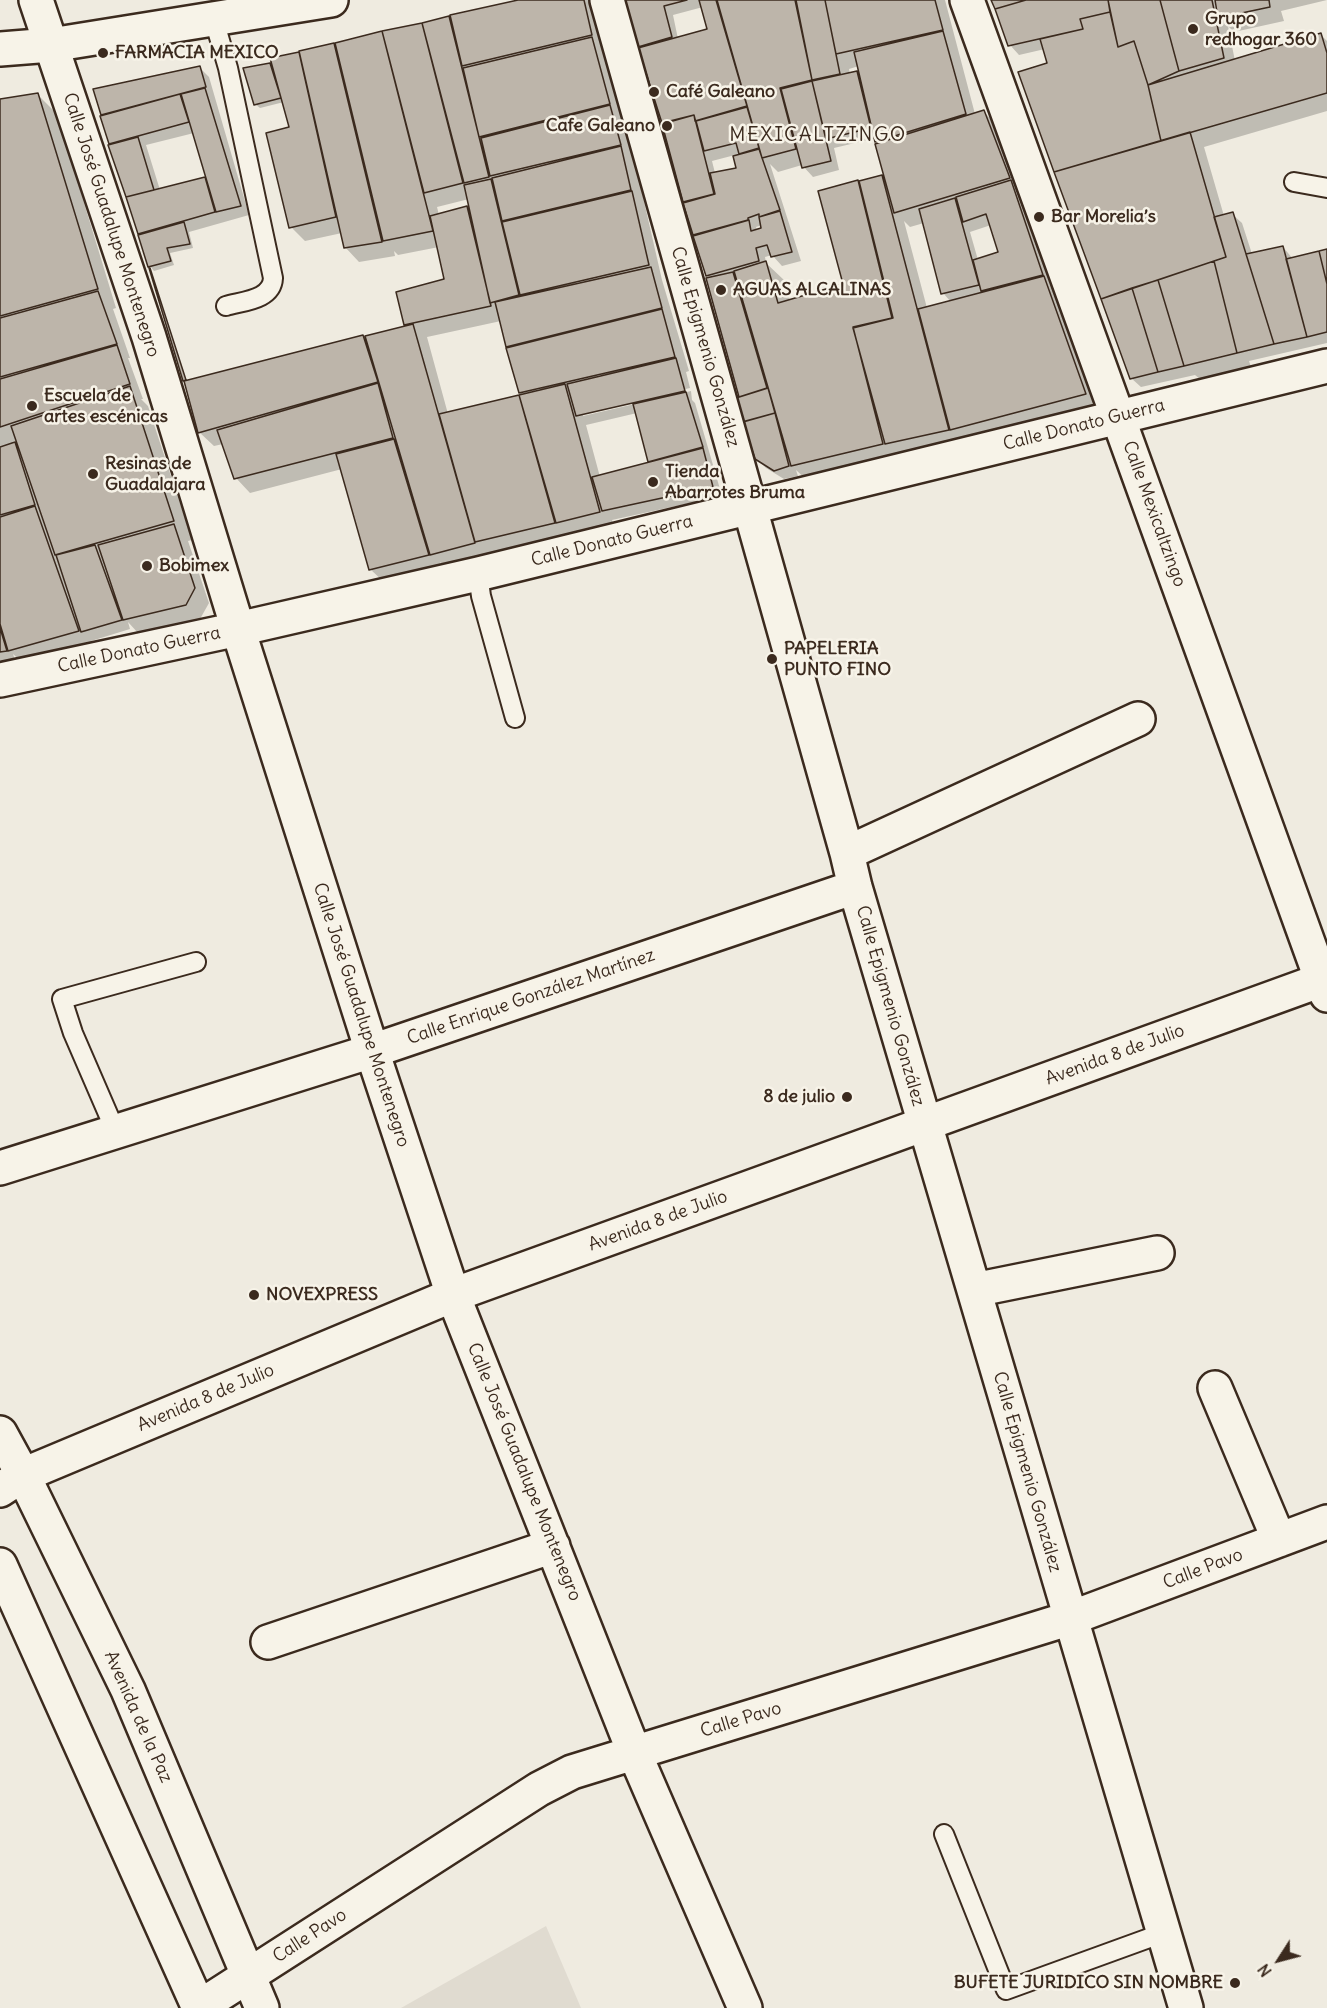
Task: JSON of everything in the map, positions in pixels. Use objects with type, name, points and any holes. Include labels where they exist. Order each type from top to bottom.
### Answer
[{"type":"street","name":"Calle José Guadalupe Montenegro","points":[[36,0],[149,337],[238,629],[372,1051],[453,1294],[634,1752],[745,2008]]},
{"type":"street","points":[[0,49],[51,45],[331,0]]},
{"type":"street","name":"Calle Epigmenio González","points":[[607,0],[855,887],[1186,2008]]},
{"type":"street","name":"Calle Mexicaltzingo","points":[[967,0],[1325,984]]},
{"type":"street","name":"Calle Donato Guerra","points":[[0,680],[478,574],[1327,366]]},
{"type":"street","points":[[847,853],[1138,718]]},
{"type":"street","name":"Calle Enrique González Martínez","points":[[0,1167],[372,1051],[855,887]]},
{"type":"street","name":"Avenida 8 de Julio","points":[[11,1482],[453,1294],[1325,984]]},
{"type":"street","points":[[974,1290],[1157,1252]]},
{"type":"street","points":[[1215,1388],[1279,1540]]},
{"type":"street","name":"Avenida de la Paz","points":[[0,1433],[11,1482],[128,1690],[262,2008]]},
{"type":"street","name":"Calle Pavo","points":[[199,2008],[539,1789],[572,1772],[1071,1618],[1327,1522]]},
{"type":"street","points":[[268,1641],[553,1546]]},
{"type":"street","points":[[0,1565],[199,2008]]},
{"type":"lane","points":[[214,20],[228,68],[273,278],[273,286],[269,292],[226,306]]},
{"type":"lane","points":[[1294,182],[1327,188]]},
{"type":"lane","points":[[478,574],[481,596],[515,718]]},
{"type":"lane","points":[[115,1130],[73,1033],[62,999],[196,962]]},
{"type":"lane","points":[[944,1834],[1006,1990],[1163,1933]]},
{"type":"shaded area","points":[[546,1926],[581,2008],[401,2008]]},
{"type":"building","points":[[518,0],[584,0],[592,35],[462,66],[450,15]]},
{"type":"building","points":[[625,0],[687,0],[664,6],[672,37],[638,47]]},
{"type":"building","points":[[699,0],[716,0],[747,106],[695,121],[694,115],[662,123],[638,48],[707,29]]},
{"type":"building","points":[[717,0],[795,0],[812,80],[780,88],[796,149],[762,158]]},
{"type":"building","points":[[796,0],[825,0],[840,74],[812,80]]},
{"type":"building","points":[[825,0],[935,0],[943,30],[836,54]]},
{"type":"building","points":[[991,0],[1026,0],[995,9]]},
{"type":"building","points":[[1026,0],[1108,0],[1110,12],[1080,19],[1083,29],[1008,46],[995,9]]},
{"type":"building","points":[[1108,0],[1160,0],[1179,71],[1148,85],[1134,41],[1118,47]]},
{"type":"building","name":"Grupo redhogar 360","points":[[1160,0],[1212,0],[1224,58],[1179,71]]},
{"type":"building","points":[[1215,0],[1269,0],[1270,7],[1218,18]]},
{"type":"building","points":[[1110,12],[1118,47],[1134,41],[1148,85],[1161,141],[1054,172],[1018,72],[1047,63],[1040,39],[1083,29],[1080,19]]},
{"type":"building","points":[[449,16],[489,177],[464,183],[422,23]]},
{"type":"building","points":[[422,23],[463,183],[424,193],[382,31]]},
{"type":"building","points":[[382,31],[433,231],[383,241],[335,43]]},
{"type":"building","points":[[943,31],[966,114],[875,142],[854,52]]},
{"type":"building","points":[[1321,33],[1327,53],[1327,93],[1161,141],[1148,85]]},
{"type":"building","points":[[592,37],[610,104],[479,137],[463,68]]},
{"type":"building","points":[[334,43],[382,242],[344,248],[299,51]]},
{"type":"building","points":[[299,52],[336,217],[289,228],[266,133],[289,127],[270,58]]},
{"type":"building","points":[[270,63],[281,98],[254,105],[243,68]]},
{"type":"building","points":[[200,66],[206,87],[101,115],[93,89]]},
{"type":"building","points":[[857,71],[871,128],[826,139],[812,81]]},
{"type":"building","points":[[812,81],[831,161],[802,168],[781,89]]},
{"type":"building","points":[[205,88],[241,206],[216,212],[181,94]]},
{"type":"building","points":[[38,93],[98,289],[0,316],[0,99]]},
{"type":"building","points":[[180,94],[189,122],[109,144],[100,116]]},
{"type":"building","points":[[610,105],[621,145],[490,176],[481,138]]},
{"type":"building","points":[[747,107],[759,148],[739,154],[736,143],[704,151],[696,121]]},
{"type":"building","points":[[984,110],[1010,178],[894,213],[875,144]]},
{"type":"building","points":[[694,115],[714,194],[683,202],[662,124]]},
{"type":"building","points":[[1190,132],[1226,257],[1101,299],[1054,172]]},
{"type":"building","points":[[138,137],[154,190],[126,197],[108,145]]},
{"type":"building","points":[[621,146],[631,190],[502,221],[492,178]]},
{"type":"building","points":[[759,149],[780,210],[759,217],[759,214],[748,220],[693,235],[683,203],[715,194],[710,173],[736,168],[733,156]]},
{"type":"building","points":[[882,175],[949,430],[885,444],[853,328],[893,318],[859,181]]},
{"type":"building","points":[[205,177],[215,212],[138,234],[126,197]]},
{"type":"building","points":[[491,179],[519,295],[490,303],[464,185]]},
{"type":"building","points":[[858,180],[892,318],[853,327],[883,444],[791,466],[734,271],[766,261],[778,303],[843,284],[818,191]]},
{"type":"building","points":[[1011,180],[1043,275],[981,291],[973,260],[998,252],[986,214],[963,222],[956,197]]},
{"type":"building","points":[[632,191],[649,265],[520,295],[502,222]]},
{"type":"building","points":[[955,198],[979,285],[941,294],[919,209]]},
{"type":"building","points":[[467,206],[491,306],[404,325],[396,292],[444,279],[430,216]]},
{"type":"building","points":[[780,211],[792,252],[771,257],[767,245],[756,248],[759,261],[706,276],[693,236],[749,220],[751,231],[761,228],[759,217]]},
{"type":"building","points":[[1233,212],[1274,344],[1237,353],[1214,261],[1226,257],[1214,217]]},
{"type":"building","points":[[184,222],[190,244],[167,248],[171,261],[148,267],[138,235]]},
{"type":"building","points":[[1283,246],[1307,337],[1274,344],[1246,254]]},
{"type":"building","points":[[1327,249],[1327,284],[1319,251]]},
{"type":"building","points":[[1319,251],[1327,284],[1327,332],[1307,337],[1286,259]]},
{"type":"building","points":[[1214,261],[1237,353],[1184,366],[1158,280]]},
{"type":"building","points":[[651,267],[662,308],[506,347],[495,302]]},
{"type":"building","points":[[149,268],[186,380],[183,381]]},
{"type":"building","points":[[733,272],[767,388],[739,397],[706,278]]},
{"type":"building","points":[[1044,276],[1086,394],[950,430],[918,309]]},
{"type":"building","points":[[1158,280],[1184,366],[1158,372],[1132,288]]},
{"type":"building","points":[[1132,288],[1158,372],[1130,379],[1101,299]]},
{"type":"building","points":[[98,291],[117,344],[0,377],[0,318]]},
{"type":"building","points":[[662,309],[675,357],[519,393],[506,348]]},
{"type":"building","points":[[413,324],[475,543],[430,555],[365,336]]},
{"type":"building","points":[[363,335],[378,382],[198,433],[184,381]]},
{"type":"building","name":"Escuela de artes escénicas","points":[[117,345],[130,384],[0,427],[0,379]]},
{"type":"building","points":[[676,358],[685,391],[576,416],[567,384]]},
{"type":"building","points":[[378,383],[393,438],[234,479],[217,430]]},
{"type":"building","points":[[565,384],[600,512],[556,523],[519,395]]},
{"type":"building","name":"Resinas de Guadalajara","points":[[130,386],[174,521],[55,555],[11,426]]},
{"type":"building","points":[[768,388],[775,413],[742,422],[736,398]]},
{"type":"building","points":[[686,392],[703,447],[648,462],[633,404]]},
{"type":"building","points":[[519,395],[555,523],[475,542],[439,414]]},
{"type":"building","points":[[775,413],[789,466],[774,471],[755,459],[743,422]]},
{"type":"building","points":[[394,439],[429,555],[369,570],[336,454]]},
{"type":"building","points":[[15,442],[35,505],[0,515],[0,447]]},
{"type":"building","name":"Tienda Abarrotes Bruma","points":[[703,448],[713,487],[602,511],[592,477]]},
{"type":"building","points":[[35,506],[79,631],[8,651],[0,624],[0,517]]},
{"type":"building","name":"Bobimex","points":[[174,524],[195,588],[186,605],[123,620],[98,545]]},
{"type":"building","points":[[95,545],[122,620],[81,632],[56,555]]},
{"type":"building","points":[[0,628],[7,651],[0,652]]},
{"type":"place","name":"Grupo redhogar 360","points":[[1193,29]]},
{"type":"place","name":"FARMACIA MEXICO","points":[[103,53]]},
{"type":"place","name":"Café Galeano","points":[[654,92]]},
{"type":"place","name":"Cafe Galeano","points":[[667,126]]},
{"type":"place","name":"Bar Morelia’s","points":[[1039,217]]},
{"type":"place","name":"AGUAS ALCALINAS","points":[[721,290]]},
{"type":"place","name":"Escuela de artes escénicas","points":[[32,406]]},
{"type":"place","name":"Resinas de Guadalajara","points":[[93,474]]},
{"type":"place","name":"Tienda Abarrotes Bruma","points":[[653,482]]},
{"type":"place","name":"Bobimex","points":[[147,566]]},
{"type":"place","name":"PAPELERIA PUNTO FINO","points":[[772,659]]},
{"type":"place","name":"8 de julio","points":[[847,1097]]},
{"type":"place","name":"NOVEXPRESS","points":[[254,1295]]},
{"type":"place","name":"BUFETE JURIDICO SIN NOMBRE","points":[[1235,1983]]},
{"type":"district","name":"MEXICALTZINGO","points":[[818,135]]}]
